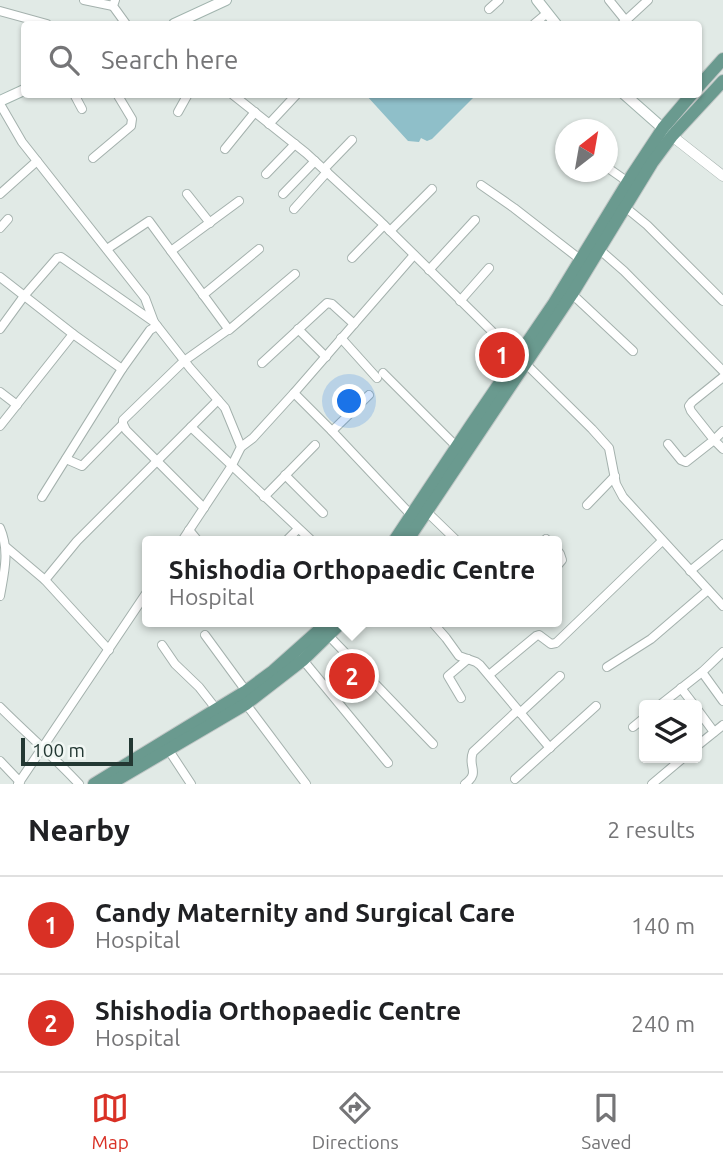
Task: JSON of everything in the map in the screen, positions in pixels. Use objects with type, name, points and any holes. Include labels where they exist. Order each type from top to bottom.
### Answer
[{"type":"main road","points":[[180,21],[226,0]]},
{"type":"main road","points":[[537,0],[553,21]]},
{"type":"main road","points":[[702,83],[723,59]]},
{"type":"main road","points":[[398,536],[457,447],[572,294],[652,163],[667,132],[723,81]]},
{"type":"main road","points":[[0,102],[21,92]]},
{"type":"main road","points":[[629,98],[667,132]]},
{"type":"main road","points":[[410,536],[522,360],[628,182],[689,98]]},
{"type":"main road","points":[[94,784],[217,710],[246,697],[322,627]]},
{"type":"main road","points":[[110,784],[303,660],[337,627]]},
{"type":"street","points":[[84,0],[114,3],[125,21]]},
{"type":"street","points":[[489,9],[499,0]]},
{"type":"street","points":[[609,0],[623,21]]},
{"type":"street","points":[[626,21],[648,0]]},
{"type":"street","points":[[0,11],[36,21]]},
{"type":"street","points":[[538,21],[546,14]]},
{"type":"street","points":[[76,98],[82,110]]},
{"type":"street","points":[[93,158],[133,122],[119,98]]},
{"type":"street","points":[[178,112],[186,98]]},
{"type":"street","points":[[240,98],[315,161],[387,228],[592,429],[609,448],[616,484],[623,497],[723,606]]},
{"type":"street","points":[[270,124],[293,98]]},
{"type":"street","points":[[0,102],[22,142],[145,299],[155,324],[225,408],[241,447]]},
{"type":"street","points":[[225,149],[255,113]]},
{"type":"street","points":[[667,132],[723,176]]},
{"type":"street","points":[[295,209],[352,140]]},
{"type":"street","points":[[266,174],[295,144]]},
{"type":"street","points":[[0,194],[37,161]]},
{"type":"street","points":[[283,194],[315,161]]},
{"type":"street","points":[[618,175],[628,182]]},
{"type":"street","points":[[481,185],[581,260]]},
{"type":"street","points":[[352,258],[432,189]]},
{"type":"street","points":[[187,194],[210,223]]},
{"type":"street","points":[[171,251],[239,201]]},
{"type":"street","points":[[625,207],[648,225],[723,300]]},
{"type":"street","points":[[0,228],[8,219]]},
{"type":"street","points":[[107,249],[149,220],[229,329]]},
{"type":"street","points":[[429,270],[475,220]]},
{"type":"street","points":[[203,295],[259,249]]},
{"type":"street","points":[[600,250],[723,371]]},
{"type":"street","points":[[185,536],[231,467],[241,447],[253,438],[326,357],[414,255]]},
{"type":"street","points":[[0,329],[24,296],[57,258],[61,257],[155,324]]},
{"type":"street","points":[[460,301],[489,268]]},
{"type":"street","points":[[65,459],[82,466],[123,424],[123,420],[184,361],[229,329],[295,274]]},
{"type":"street","points":[[0,277],[72,334],[122,369]]},
{"type":"street","points":[[572,294],[632,351]]},
{"type":"street","points":[[262,363],[327,303],[354,324]]},
{"type":"street","points":[[42,497],[122,369],[155,324]]},
{"type":"street","points":[[298,330],[326,357]]},
{"type":"street","points":[[0,426],[72,334]]},
{"type":"street","points":[[341,338],[457,447]]},
{"type":"street","points":[[723,377],[689,406],[723,449]]},
{"type":"street","points":[[0,392],[17,405]]},
{"type":"street","points":[[293,393],[332,430],[412,516]]},
{"type":"street","points":[[332,430],[369,395]]},
{"type":"street","points":[[45,580],[77,541],[218,400]]},
{"type":"street","points":[[123,424],[204,508]]},
{"type":"street","points":[[191,427],[306,536]]},
{"type":"street","points":[[668,444],[681,460],[686,462],[723,431]]},
{"type":"street","points":[[264,496],[315,445]]},
{"type":"street","points":[[285,475],[323,513]]},
{"type":"street","points":[[587,505],[614,476]]},
{"type":"street","points":[[427,512],[452,536]]},
{"type":"street","points":[[0,528],[6,561],[0,596]]},
{"type":"street","points":[[291,536],[298,529]]},
{"type":"street","points":[[189,530],[194,536]]},
{"type":"street","points":[[489,676],[536,636],[539,635],[551,644],[556,643],[662,541]]},
{"type":"street","points":[[4,542],[45,580],[108,650]]},
{"type":"street","points":[[690,571],[723,544]]},
{"type":"street","points":[[607,667],[651,639],[708,590]]},
{"type":"street","points":[[0,761],[19,783],[142,599]]},
{"type":"street","points":[[436,627],[459,656],[476,662],[550,748]]},
{"type":"street","points":[[205,635],[306,784]]},
{"type":"street","points":[[329,636],[433,744]]},
{"type":"street","points":[[162,645],[175,664],[199,687],[217,710]]},
{"type":"street","points":[[666,700],[723,652]]},
{"type":"street","points":[[461,698],[448,676],[468,659]]},
{"type":"street","points":[[303,660],[388,764]]},
{"type":"street","points":[[702,672],[723,701]]},
{"type":"street","points":[[465,784],[474,772],[471,761],[473,752],[560,676]]},
{"type":"street","points":[[681,688],[690,700]]},
{"type":"street","points":[[515,779],[596,706]]},
{"type":"street","points":[[0,707],[79,784]]},
{"type":"street","points":[[702,716],[714,732]]},
{"type":"street","points":[[633,727],[639,722]]},
{"type":"street","points":[[702,742],[723,725]]},
{"type":"street","points":[[168,749],[191,784]]},
{"type":"street","points":[[652,784],[677,763]]},
{"type":"water","points":[[369,98],[473,98],[432,139],[408,141]]},
{"type":"place","name":"Candy Maternity and Surgical Care","points":[[502,355]]},
{"type":"place","name":"Shishodia Orthopaedic Centre","points":[[352,676]]}]
